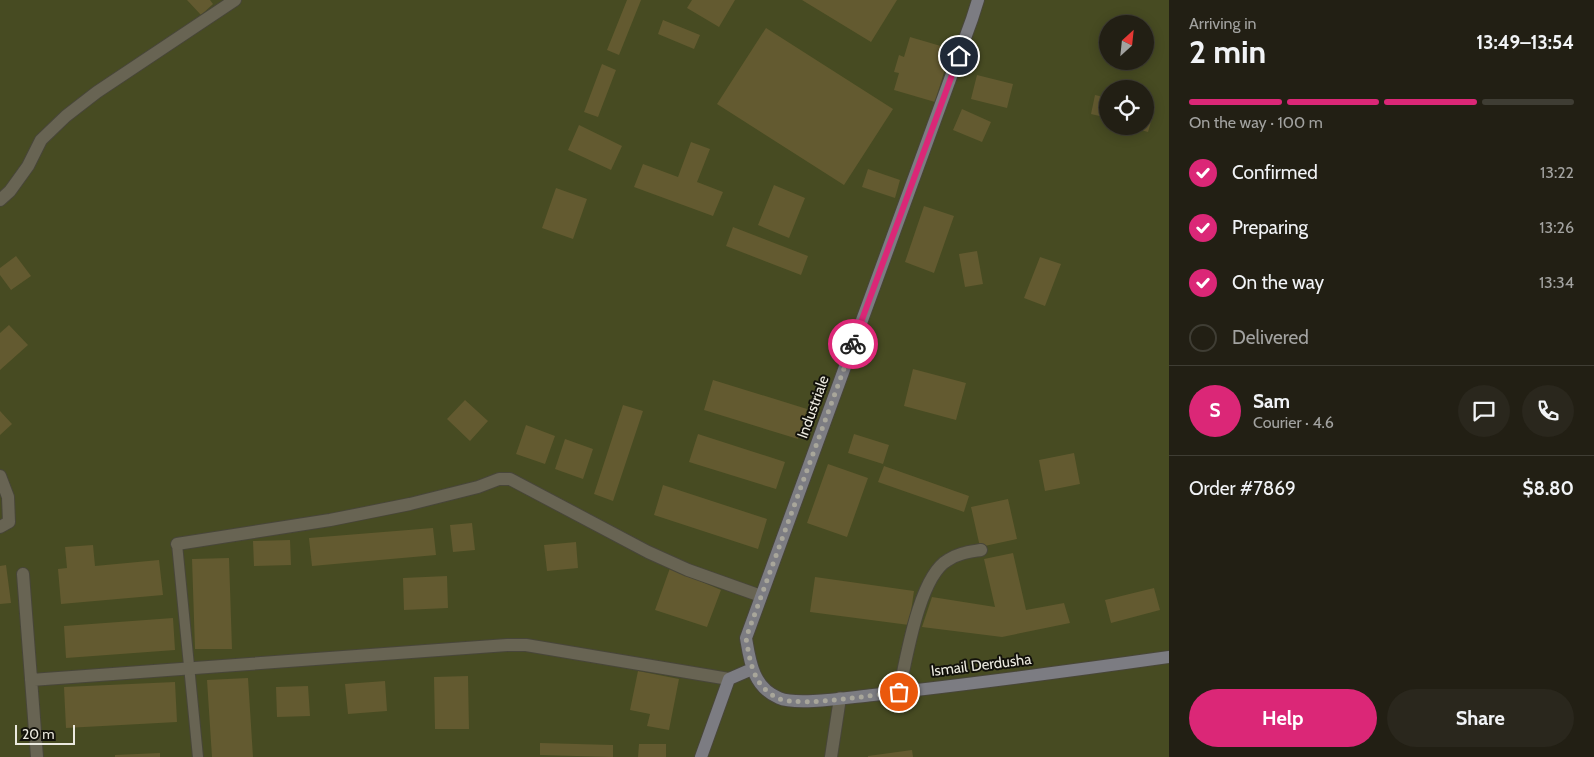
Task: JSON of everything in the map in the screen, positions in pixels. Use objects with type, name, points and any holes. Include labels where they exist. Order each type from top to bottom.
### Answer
[{"type":"main road","name":"Industriale","points":[[752,669],[746,638],[978,0]]},
{"type":"main road","name":"Ismail Derdusha","points":[[752,669],[762,687],[779,699],[800,701],[899,692],[1169,657]]},
{"type":"main road","points":[[701,757],[729,679],[752,669]]},
{"type":"street","points":[[0,200],[10,191],[28,166],[41,140],[66,116],[97,92],[235,0]]},
{"type":"street","points":[[0,476],[8,497],[9,522],[0,527]]},
{"type":"street","points":[[177,544],[330,520],[410,504],[478,487],[499,479],[510,479],[648,552],[706,577],[761,596]]},
{"type":"street","points":[[899,692],[916,618],[934,573],[946,560],[963,553],[981,550]]},
{"type":"street","points":[[23,574],[37,757]]},
{"type":"street","points":[[31,680],[478,646],[526,645],[729,679]]},
{"type":"street","points":[[831,757],[840,698]]},
{"type":"lane","points":[[177,544],[198,757]]},
{"type":"green space","points":[[0,0],[1169,0],[1169,757],[0,757]]},
{"type":"building","points":[[187,0],[210,0],[213,4],[201,15]]},
{"type":"building","points":[[627,0],[641,0],[619,55],[607,50]]},
{"type":"building","points":[[692,0],[735,0],[719,27],[687,8]]},
{"type":"building","points":[[802,0],[897,0],[871,42]]},
{"type":"building","points":[[663,20],[700,35],[694,49],[658,34]]},
{"type":"building","points":[[766,28],[893,109],[844,185],[717,104]]},
{"type":"building","points":[[910,37],[951,49],[935,102],[894,90],[899,73],[894,72],[899,55],[904,57]]},
{"type":"building","points":[[602,64],[616,70],[598,117],[584,112]]},
{"type":"building","points":[[977,75],[1013,84],[1007,108],[971,99]]},
{"type":"building","points":[[1095,95],[1099,96],[1099,116],[1091,114]]},
{"type":"building","points":[[962,109],[991,122],[982,142],[953,130]]},
{"type":"building","points":[[579,125],[622,146],[611,170],[568,150]]},
{"type":"building","points":[[691,142],[710,149],[697,182],[723,192],[713,216],[634,187],[643,164],[678,177]]},
{"type":"building","points":[[868,169],[900,180],[895,198],[862,187]]},
{"type":"building","points":[[774,185],[805,198],[789,238],[758,225]]},
{"type":"building","points":[[556,188],[587,199],[573,239],[542,228]]},
{"type":"building","points":[[924,206],[954,216],[934,273],[905,262]]},
{"type":"building","points":[[733,227],[808,256],[801,275],[726,246]]},
{"type":"building","points":[[977,251],[983,284],[965,287],[959,254]]},
{"type":"building","points":[[16,256],[31,276],[11,290],[0,275],[0,268]]},
{"type":"building","points":[[1040,257],[1061,264],[1045,306],[1024,298]]},
{"type":"building","points":[[9,325],[28,345],[0,370],[0,333]]},
{"type":"building","points":[[913,369],[966,383],[956,420],[904,406]]},
{"type":"building","points":[[713,380],[807,409],[798,439],[704,410]]},
{"type":"building","points":[[465,400],[488,421],[470,441],[447,419]]},
{"type":"building","points":[[623,405],[643,411],[613,501],[594,494]]},
{"type":"building","points":[[0,411],[12,424],[0,435]]},
{"type":"building","points":[[526,425],[555,436],[545,464],[516,454]]},
{"type":"building","points":[[698,434],[785,462],[776,489],[689,462]]},
{"type":"building","points":[[854,434],[889,445],[883,464],[848,453]]},
{"type":"building","points":[[565,439],[593,449],[583,479],[555,469]]},
{"type":"building","points":[[1074,453],[1080,484],[1045,491],[1039,460]]},
{"type":"building","points":[[828,464],[868,478],[847,537],[807,523]]},
{"type":"building","points":[[884,466],[969,496],[964,512],[878,482]]},
{"type":"building","points":[[663,485],[767,519],[758,549],[654,515]]},
{"type":"building","points":[[1008,499],[1017,539],[980,547],[971,507]]},
{"type":"building","points":[[472,523],[475,550],[453,552],[450,525]]},
{"type":"building","points":[[433,528],[436,555],[312,566],[309,538]]},
{"type":"building","points":[[290,540],[291,565],[254,566],[253,541]]},
{"type":"building","points":[[576,542],[578,568],[547,571],[544,545]]},
{"type":"building","points":[[93,545],[95,566],[159,560],[163,595],[61,604],[58,569],[67,568],[65,547]]},
{"type":"building","points":[[1013,553],[1026,610],[1064,603],[1070,623],[1002,637],[922,627],[932,597],[995,607],[984,559]]},
{"type":"building","points":[[229,558],[232,649],[195,649],[192,559]]},
{"type":"building","points":[[6,565],[11,603],[0,604],[0,566]]},
{"type":"building","points":[[670,568],[721,590],[707,627],[655,610]]},
{"type":"building","points":[[447,576],[448,608],[404,610],[403,578]]},
{"type":"building","points":[[815,577],[914,591],[909,625],[810,612]]},
{"type":"building","points":[[1154,588],[1160,610],[1111,623],[1105,600]]},
{"type":"building","points":[[173,618],[175,650],[66,658],[64,626]]},
{"type":"building","points":[[638,671],[679,679],[669,730],[647,726],[650,714],[630,710]]},
{"type":"building","points":[[468,676],[469,729],[435,729],[434,677]]},
{"type":"building","points":[[248,678],[253,757],[212,757],[207,680]]},
{"type":"building","points":[[385,681],[387,711],[348,714],[345,684]]},
{"type":"building","points":[[175,682],[177,722],[66,728],[64,687]]},
{"type":"building","points":[[308,686],[310,716],[277,717],[276,687]]},
{"type":"building","points":[[540,743],[613,745],[613,757],[540,755]]},
{"type":"building","points":[[639,744],[666,744],[666,757],[638,757]]},
{"type":"building","points":[[912,750],[913,757],[868,757],[868,756]]},
{"type":"building","points":[[160,753],[160,757],[115,757],[115,755]]},
{"type":"way so far","points":[[853,344],[746,638],[752,669],[762,687],[779,699],[800,701],[828,700],[899,692]]},
{"type":"route","points":[[853,344],[959,56]]}]
